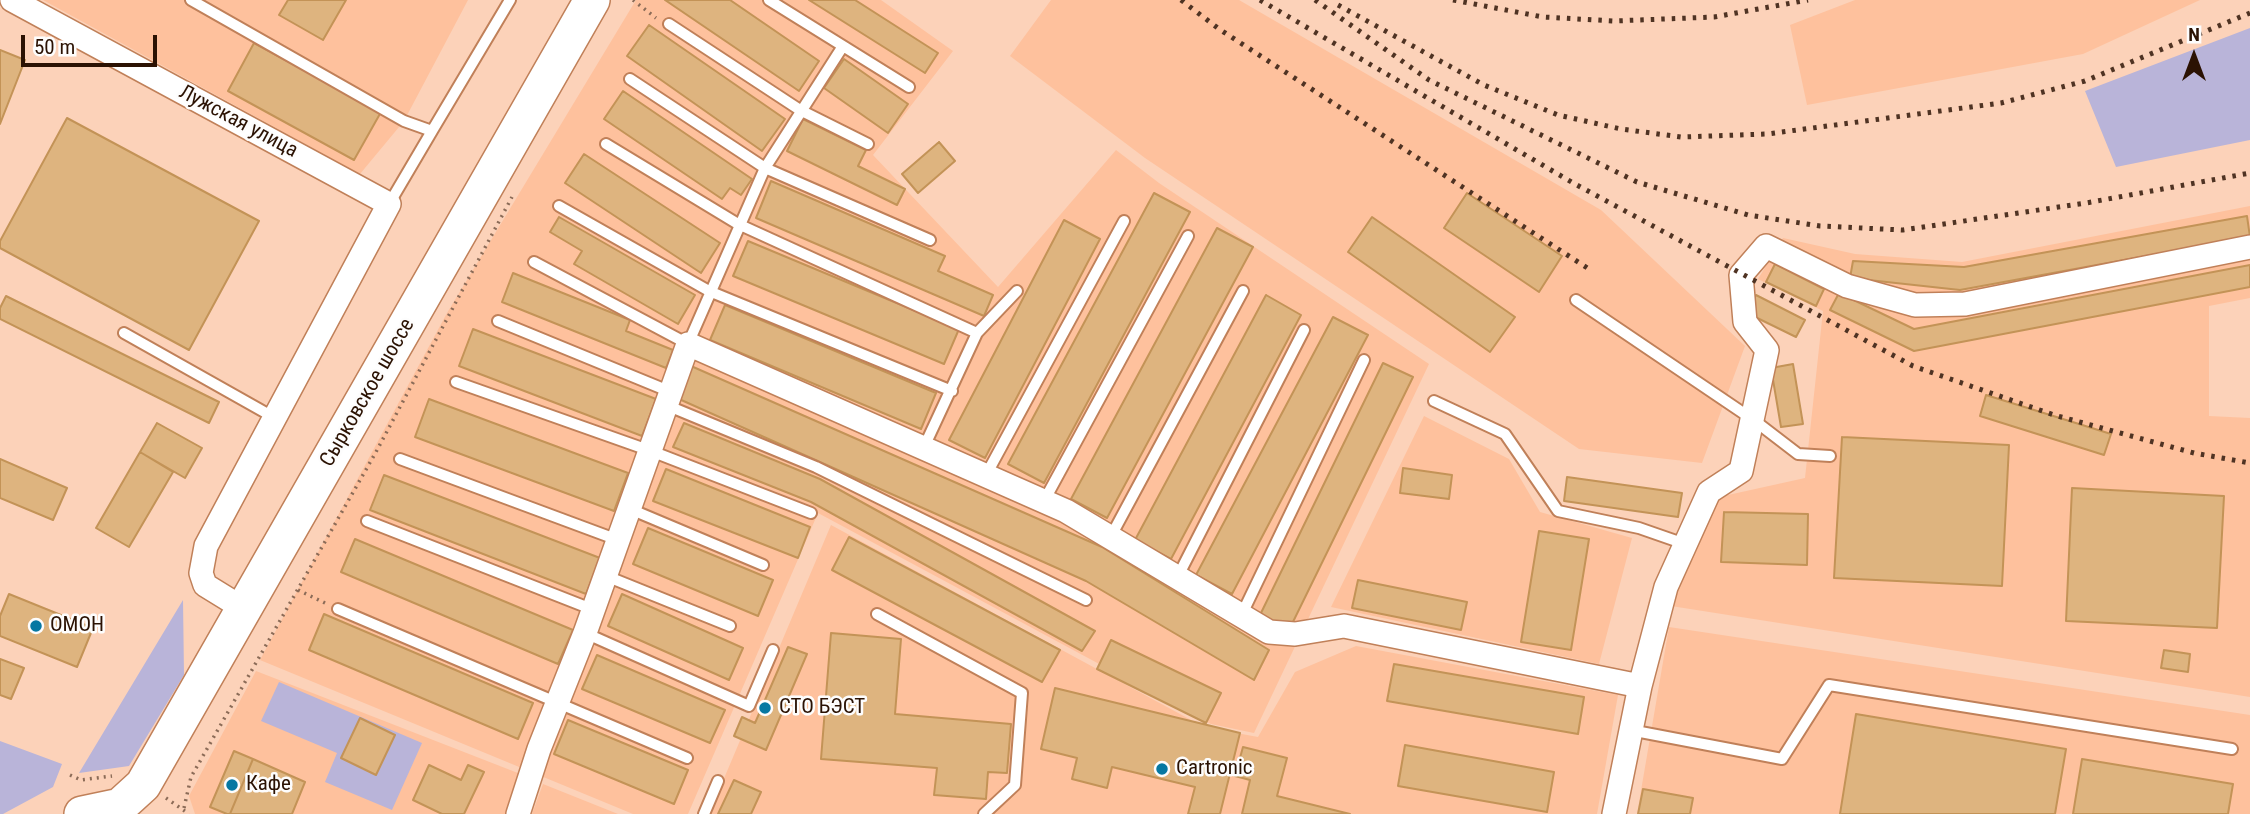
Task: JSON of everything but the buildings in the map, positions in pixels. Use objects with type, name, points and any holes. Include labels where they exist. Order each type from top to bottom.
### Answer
[{"type":"main road","name":"Сырковское шоссе","points":[[141,792],[592,0]]},
{"type":"main road","points":[[82,814],[120,806],[141,792]]},
{"type":"street","name":"Лужская улица","points":[[12,0],[389,204]]},
{"type":"street","points":[[244,609],[205,585],[201,573],[202,560],[389,204]]},
{"type":"street","points":[[1614,814],[1640,686],[1666,587],[1709,492],[1741,471],[1755,421],[1767,350],[1745,322],[1741,275],[1766,246],[1847,286],[1916,305],[1965,304],[2250,247]]},
{"type":"street","points":[[518,814],[688,344],[1044,501],[1269,632],[1295,634],[1345,626],[1640,686]]},
{"type":"lane","points":[[191,0],[404,121],[432,131]]},
{"type":"lane","points":[[389,204],[510,0]]},
{"type":"lane","points":[[769,0],[909,87]]},
{"type":"lane","points":[[669,24],[800,110],[868,144]]},
{"type":"lane","points":[[534,262],[688,344],[738,224],[765,168],[843,46]]},
{"type":"lane","points":[[630,79],[765,168],[930,240]]},
{"type":"lane","points":[[606,144],[738,224],[977,333]]},
{"type":"lane","points":[[559,206],[709,291],[952,391]]},
{"type":"lane","points":[[986,475],[1124,221]]},
{"type":"lane","points":[[1044,501],[1188,236]]},
{"type":"lane","points":[[924,447],[977,333],[1017,290]]},
{"type":"lane","points":[[1110,538],[1243,291]]},
{"type":"lane","points":[[1576,300],[1755,421],[1798,454],[1830,456]]},
{"type":"lane","points":[[498,321],[816,467],[1086,600]]},
{"type":"lane","points":[[1177,578],[1304,330]]},
{"type":"lane","points":[[124,333],[275,418]]},
{"type":"lane","points":[[1241,616],[1364,360]]},
{"type":"lane","points":[[456,382],[651,451],[811,513]]},
{"type":"lane","points":[[1434,401],[1505,434],[1558,511],[1639,528],[1685,544]]},
{"type":"lane","points":[[400,459],[618,540]]},
{"type":"lane","points":[[630,509],[763,565]]},
{"type":"lane","points":[[367,521],[594,610]]},
{"type":"lane","points":[[606,576],[730,626]]},
{"type":"lane","points":[[338,609],[687,758]]},
{"type":"lane","points":[[877,614],[1021,693],[1015,785],[984,814]]},
{"type":"lane","points":[[585,633],[749,706],[773,650]]},
{"type":"lane","points":[[1630,730],[1782,759],[1829,685],[2232,749]]},
{"type":"lane","points":[[704,814],[718,781]]},
{"type":"path","points":[[633,0],[647,13],[669,24]]},
{"type":"path","points":[[184,808],[191,777],[376,452],[517,188]]},
{"type":"path","points":[[298,590],[338,609]]},
{"type":"path","points":[[70,775],[81,780],[94,780],[141,792],[184,808],[189,814]]},
{"type":"shaded area","points":[[43,0],[468,0],[404,121],[360,174]]},
{"type":"shaded area","points":[[636,0],[881,0],[953,51],[873,155],[998,287],[1116,150],[1159,183],[1429,364],[1254,733],[1211,724],[818,513],[688,814],[633,814],[260,660],[447,313]]},
{"type":"shaded area","points":[[1051,0],[1239,0],[1601,210],[1745,346],[1702,463],[1579,449],[1145,158],[1010,56]]},
{"type":"shaded area","points":[[1855,0],[2200,0],[2083,54],[1807,105],[1790,25]]},
{"type":"shaded area","points":[[2250,28],[2250,140],[2116,167],[2085,91]]},
{"type":"shaded area","points":[[2250,206],[2250,298],[2209,306],[2209,416],[2250,418],[2250,697],[1671,606],[1719,497],[1805,478],[1823,311],[1758,279],[1783,238],[1855,254],[1962,262]]},
{"type":"shaded area","points":[[1424,416],[1509,459],[1540,512],[1632,538],[1599,664],[1331,607]]},
{"type":"shaded area","points":[[831,525],[1204,727],[1258,737],[1295,672],[1356,646],[1618,695],[1597,814],[709,814]]},
{"type":"shaded area","points":[[183,600],[184,675],[129,766],[79,773]]},
{"type":"shaded area","points":[[1669,627],[2250,715],[2250,814],[1637,814]]},
{"type":"shaded area","points":[[256,671],[523,775],[508,814],[195,814],[189,796]]},
{"type":"shaded area","points":[[279,682],[422,743],[392,810],[325,782],[337,753],[261,721]]},
{"type":"shaded area","points":[[0,741],[62,764],[53,787],[3,814],[0,814]]},
{"type":"shaded area","points":[[543,784],[618,814],[532,814]]},
{"type":"railway","points":[[1181,0],[1219,29],[1592,271]]},
{"type":"railway","points":[[1260,0],[1575,184],[1913,366],[2054,415],[2194,453],[2250,463]]},
{"type":"railway","points":[[1315,0],[1429,80],[1637,182],[1748,215],[1820,226],[1903,230],[2086,203],[2250,173]]},
{"type":"railway","points":[[1453,0],[1543,17],[1614,21],[1714,17],[1808,0]]},
{"type":"railway","points":[[1338,5],[1484,85],[1558,115],[1621,129],[1681,137],[1767,134],[2001,103],[2085,81],[2250,13]]},
{"type":"place","name":"ОМОН","points":[[36,626]]},
{"type":"place","name":"СТО БЭСТ","points":[[765,708]]},
{"type":"place","name":"Cartronic","points":[[1162,769]]},
{"type":"place","name":"Кафе","points":[[232,785]]}]
